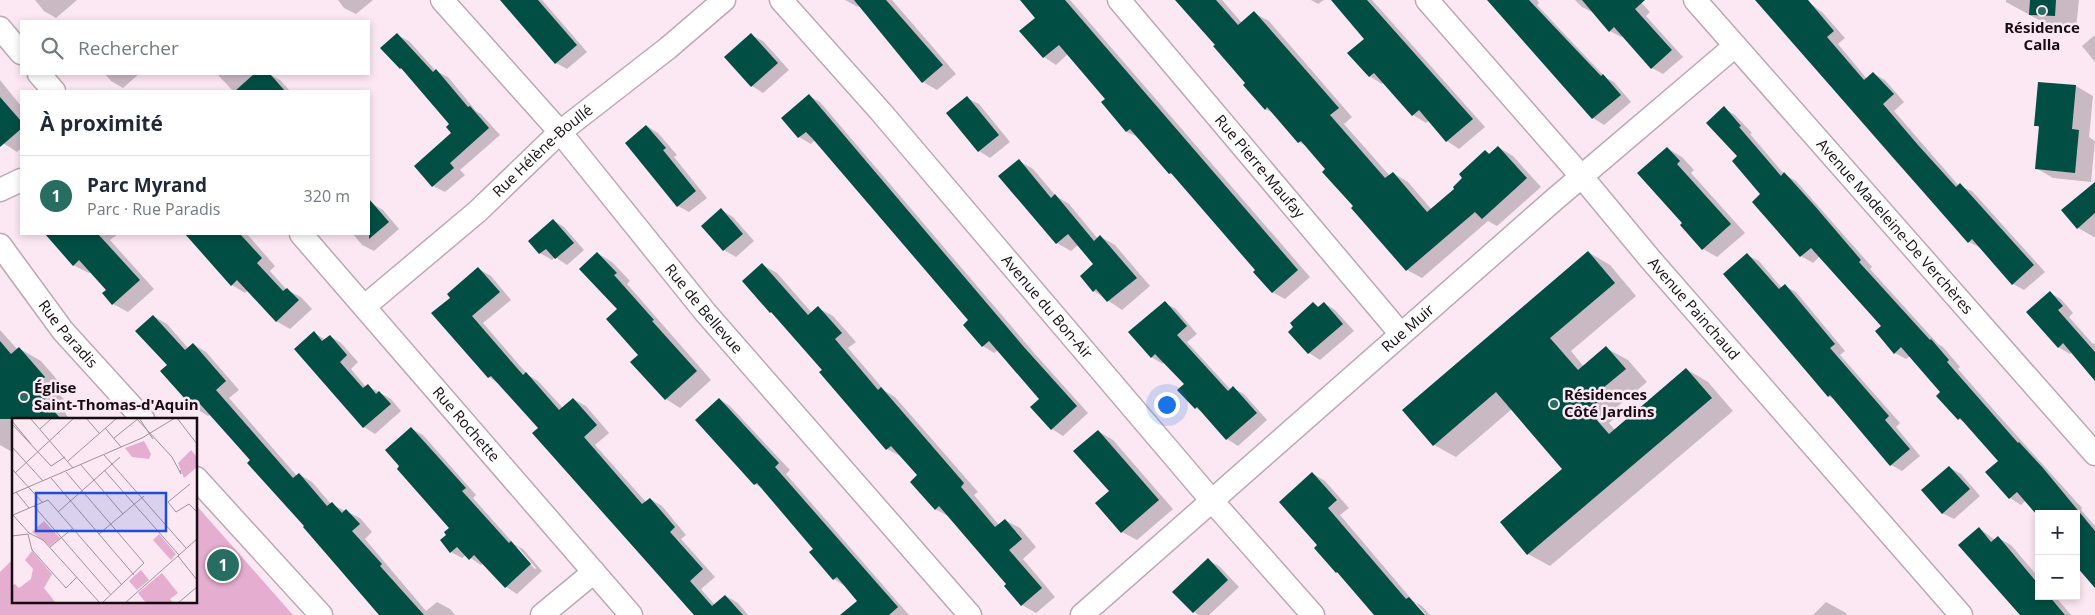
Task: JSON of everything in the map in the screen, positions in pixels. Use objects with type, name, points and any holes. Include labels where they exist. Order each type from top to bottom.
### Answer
[{"type":"street","name":"Rue de Bellevue","points":[[442,0],[560,132],[706,312],[970,615]]},
{"type":"street","name":"Rue Hélène-Boullé","points":[[365,306],[478,211],[560,132],[668,48],[724,0]]},
{"type":"street","name":"Avenue du Bon-Air","points":[[781,0],[881,112],[1213,502],[1313,615]]},
{"type":"street","name":"Rue Pierre-Maufay","points":[[1119,0],[1400,334]]},
{"type":"street","name":"Avenue Painchaud","points":[[1427,0],[1582,178],[1650,260],[1961,615]]},
{"type":"street","name":"Avenue Madeleine-De Verchères","points":[[1695,0],[2095,454]]},
{"type":"street","points":[[0,28],[20,52]]},
{"type":"street","name":"Rue Muir","points":[[1082,615],[1213,502],[1400,334],[1735,46]]},
{"type":"street","points":[[40,75],[53,90]]},
{"type":"street","points":[[0,190],[20,180]]},
{"type":"street","name":"Rue Rochette","points":[[302,235],[631,615]]},
{"type":"street","name":"Rue Paradis","points":[[0,245],[63,331],[142,418]]},
{"type":"street","points":[[198,480],[321,615]]},
{"type":"street","points":[[542,615],[594,572]]},
{"type":"shaded area","points":[[198,507],[293,615],[0,615],[0,572],[12,560],[12,602],[198,602]]},
{"type":"building","points":[[500,0],[538,0],[577,45],[555,64]]},
{"type":"building","points":[[854,0],[886,0],[943,65],[922,83]]},
{"type":"building","points":[[1020,0],[1065,0],[1298,270],[1272,293],[1253,272],[1255,270],[1171,173],[1169,174],[1130,129],[1126,132],[1101,102],[1105,99],[1059,45],[1043,58],[1019,31],[1035,18]]},
{"type":"building","points":[[1175,0],[1216,0],[1238,25],[1254,11],[1339,108],[1330,115],[1385,178],[1393,172],[1427,212],[1454,189],[1453,187],[1462,178],[1459,174],[1485,150],[1489,154],[1498,146],[1527,178],[1482,219],[1475,212],[1406,271],[1351,208],[1353,206],[1322,172],[1325,169],[1301,141],[1298,143],[1267,107],[1265,110],[1243,85],[1245,83],[1213,46],[1215,45]]},
{"type":"building","points":[[1331,0],[1367,0],[1473,119],[1446,142],[1419,110],[1412,116],[1374,73],[1369,77],[1347,53],[1364,39]]},
{"type":"building","points":[[1487,0],[1529,0],[1601,76],[1603,74],[1621,95],[1592,119]]},
{"type":"building","points":[[1582,0],[1645,0],[1635,9],[1672,50],[1651,69],[1614,27],[1609,32]]},
{"type":"building","points":[[1755,0],[1808,0],[1834,31],[1827,37],[1864,80],[1873,72],[1894,94],[1883,104],[1956,187],[1960,183],[2034,265],[2012,285],[1972,239],[1968,243]]},
{"type":"building","name":"Résidence Calla","points":[[2030,0],[2056,0],[2055,16],[2029,15]]},
{"type":"building","points":[[397,33],[433,72],[436,69],[468,107],[470,106],[489,128],[450,163],[454,168],[432,187],[414,166],[451,133],[446,127],[449,124],[401,68],[380,48]]},
{"type":"building","points":[[751,33],[778,63],[751,87],[724,57]]},
{"type":"building","points":[[253,75],[271,75],[284,90],[236,90]]},
{"type":"building","points":[[2038,82],[2076,85],[2072,129],[2079,130],[2075,173],[2035,169],[2039,126],[2034,126]]},
{"type":"building","points":[[809,94],[1023,346],[1077,406],[1051,430],[1030,407],[1039,399],[989,341],[982,347],[963,325],[968,320],[812,138],[806,132],[798,138],[781,118]]},
{"type":"building","points":[[967,96],[999,135],[978,152],[946,113]]},
{"type":"building","points":[[0,97],[20,120],[20,130],[0,147]]},
{"type":"building","points":[[1724,106],[1741,126],[1739,127],[1781,176],[1784,172],[1814,205],[1861,260],[1859,262],[1931,339],[1949,360],[1947,362],[2018,443],[2043,468],[2078,510],[2035,510],[2035,513],[2017,492],[2009,499],[1985,472],[1998,461],[1960,418],[1958,420],[1936,396],[1940,392],[1901,347],[1894,354],[1875,331],[1881,326],[1811,248],[1800,257],[1752,202],[1760,194],[1732,161],[1737,156],[1706,123]]},
{"type":"building","points":[[646,125],[666,148],[663,150],[696,191],[677,207],[625,143]]},
{"type":"building","points":[[1667,147],[1680,161],[1677,164],[1731,224],[1702,250],[1680,225],[1682,223],[1637,173]]},
{"type":"building","points":[[1019,159],[1051,198],[1055,194],[1094,241],[1100,235],[1137,278],[1107,302],[1096,289],[1093,292],[1080,276],[1093,264],[1068,234],[1056,244],[998,176]]},
{"type":"building","points":[[2095,182],[2095,213],[2077,229],[2061,210]]},
{"type":"building","points":[[370,200],[389,222],[369,239],[370,235]]},
{"type":"building","points":[[721,208],[743,234],[723,251],[701,226]]},
{"type":"building","points":[[553,219],[574,243],[555,259],[546,249],[539,254],[528,241]]},
{"type":"building","points":[[46,235],[99,235],[140,280],[112,305],[102,293],[106,290],[79,260],[73,266]]},
{"type":"building","points":[[186,235],[241,235],[262,258],[257,263],[283,291],[287,288],[299,300],[276,322],[237,280],[231,286]]},
{"type":"building","name":"Résidences Côté Jardins","points":[[1588,251],[1615,283],[1550,338],[1578,370],[1606,346],[1626,369],[1597,393],[1602,399],[1588,410],[1609,434],[1686,368],[1712,398],[1527,555],[1500,522],[1562,469],[1496,392],[1433,446],[1402,410]]},
{"type":"building","points":[[597,252],[617,273],[614,275],[654,320],[652,321],[697,371],[665,400],[630,362],[638,355],[606,319],[617,309],[579,269]]},
{"type":"building","points":[[1747,253],[1779,289],[1785,284],[1835,344],[1830,348],[1889,416],[1885,420],[1910,449],[1890,466],[1723,274]]},
{"type":"building","points":[[762,263],[808,315],[818,306],[842,333],[835,339],[878,390],[881,387],[964,483],[961,487],[995,527],[1005,519],[1022,539],[1009,550],[1042,588],[1021,606],[1004,586],[1006,584],[939,506],[935,510],[910,482],[917,475],[891,446],[886,450],[819,372],[822,370],[742,281]]},
{"type":"building","points":[[478,267],[500,292],[472,316],[523,375],[526,372],[559,410],[573,398],[597,425],[584,437],[642,504],[650,498],[675,527],[670,532],[703,569],[690,581],[712,606],[725,595],[743,615],[694,615],[532,433],[538,428],[491,376],[488,378],[431,313],[450,298],[447,294]]},
{"type":"building","points":[[2050,291],[2063,306],[2058,310],[2095,352],[2095,381],[2063,343],[2058,348],[2026,312]]},
{"type":"building","points":[[1165,301],[1187,326],[1177,335],[1228,391],[1233,386],[1257,413],[1226,440],[1197,407],[1195,409],[1177,390],[1184,384],[1155,354],[1151,358],[1128,332]]},
{"type":"building","points":[[1313,302],[1318,307],[1324,302],[1343,324],[1308,354],[1288,332],[1293,327],[1290,323]]},
{"type":"building","points":[[153,315],[185,350],[193,343],[226,381],[216,390],[293,478],[299,473],[327,506],[332,502],[342,513],[346,509],[360,524],[352,531],[382,564],[380,566],[424,615],[379,615],[304,526],[247,463],[250,460],[200,404],[194,409],[160,371],[167,365],[135,331]]},
{"type":"building","points":[[314,331],[322,341],[330,335],[347,355],[340,362],[363,388],[368,384],[376,394],[379,391],[391,404],[363,428],[294,349]]},
{"type":"building","name":"Église Saint-Thomas-d'Aquin","points":[[0,341],[11,354],[19,347],[45,377],[39,382],[50,395],[44,400],[60,418],[0,419]]},
{"type":"building","points":[[719,398],[779,463],[775,467],[898,607],[889,615],[840,615],[857,601],[837,577],[833,580],[809,552],[813,549],[757,483],[754,485],[695,420]]},
{"type":"building","points":[[411,427],[466,488],[462,491],[509,543],[511,541],[531,564],[505,588],[474,555],[469,560],[457,547],[450,553],[440,540],[446,535],[444,532],[449,528],[397,469],[399,466],[385,450]]},
{"type":"building","points":[[1098,430],[1159,500],[1121,533],[1095,503],[1109,491],[1073,451]]},
{"type":"building","points":[[1949,466],[1970,489],[1942,514],[1921,490]]},
{"type":"building","points":[[1312,472],[1337,500],[1328,508],[1406,599],[1409,597],[1425,615],[1374,615],[1314,548],[1317,545],[1279,502]]},
{"type":"building","points":[[2080,513],[2095,531],[2095,588],[2080,571]]},
{"type":"building","points":[[1979,527],[1991,542],[1998,536],[2035,580],[2035,600],[2052,600],[2065,615],[2020,615],[1958,545]]},
{"type":"building","points":[[1208,558],[1228,580],[1193,613],[1172,592]]},
{"type":"place","name":"Résidence Calla","points":[[2042,11]]},
{"type":"place","name":"Église Saint-Thomas-d'Aquin","points":[[24,397]]},
{"type":"place","name":"Résidences Côté Jardins","points":[[1554,404]]},
{"type":"place","name":"Parc Myrand","points":[[223,565]]}]
